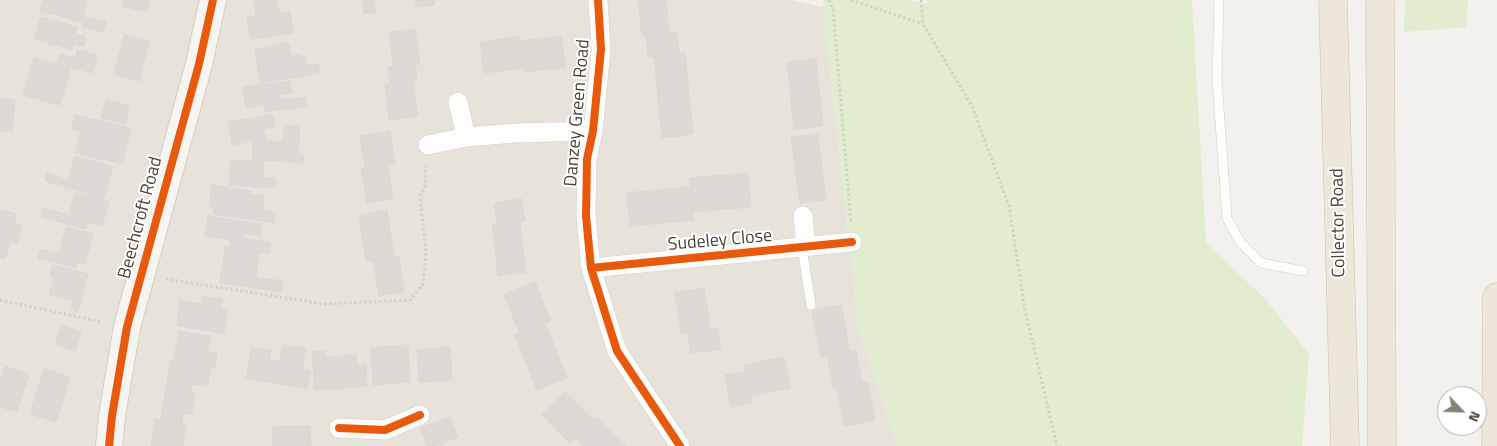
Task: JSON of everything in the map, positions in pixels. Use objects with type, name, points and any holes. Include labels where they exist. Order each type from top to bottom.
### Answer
[{"type":"highway","name":"Collector Road","points":[[1333,0],[1345,446]]},
{"type":"highway","points":[[1380,0],[1382,445]]},
{"type":"highway","points":[[1496,446],[1497,297]]},
{"type":"street","name":"Beechcroft Road","points":[[108,446],[127,327],[199,64],[213,0]]},
{"type":"street","name":"Danzey Green Road","points":[[598,0],[602,49],[593,131],[587,158],[586,216],[591,268],[617,351],[680,446]]},
{"type":"street","points":[[458,102],[466,137]]},
{"type":"street","points":[[428,145],[466,137],[515,133],[593,131]]},
{"type":"street","points":[[803,216],[804,248]]},
{"type":"street","name":"Sudeley Close","points":[[591,268],[852,242]]},
{"type":"street","points":[[339,428],[386,438],[420,415]]},
{"type":"lane","points":[[1219,0],[1217,80],[1227,218],[1240,242],[1262,263],[1303,271]]},
{"type":"lane","points":[[804,248],[811,305]]},
{"type":"path","points":[[829,0],[833,9],[852,242]]},
{"type":"path","points":[[851,0],[923,24]]},
{"type":"path","points":[[921,0],[923,24],[972,106],[1009,206],[1025,310],[1057,446]]},
{"type":"path","points":[[141,274],[324,304],[410,300],[423,284],[426,253],[420,196],[425,187],[428,145]]},
{"type":"path","points":[[0,300],[127,327]]},
{"type":"shaded area","points":[[0,0],[791,0],[823,7],[858,327],[898,446],[0,446]]},
{"type":"green space","points":[[824,0],[911,0],[927,4],[927,0],[1192,0],[1206,242],[1267,301],[1309,354],[1302,446],[898,446],[858,327],[823,7]]},
{"type":"green space","points":[[1405,0],[1468,0],[1466,27],[1404,32]]},
{"type":"building","points":[[43,0],[87,0],[83,16],[106,22],[103,32],[82,27],[83,22],[40,11]]},
{"type":"building","points":[[124,0],[150,0],[147,12],[123,6]]},
{"type":"building","points":[[254,0],[277,0],[279,13],[290,11],[293,33],[250,39],[247,17],[256,16]]},
{"type":"building","points":[[363,0],[374,0],[376,12],[364,14]]},
{"type":"building","points":[[415,0],[425,0],[426,6],[416,7]]},
{"type":"building","points":[[425,0],[434,0],[435,5],[426,6]]},
{"type":"building","points":[[638,0],[666,0],[669,33],[642,36]]},
{"type":"building","points":[[41,17],[77,27],[75,34],[84,36],[86,39],[85,44],[82,46],[74,44],[72,50],[34,39]]},
{"type":"building","points":[[415,29],[420,64],[393,67],[389,32]]},
{"type":"building","points":[[677,32],[679,54],[648,57],[646,35]]},
{"type":"building","points":[[125,34],[149,41],[139,81],[114,74]]},
{"type":"building","points":[[519,36],[523,68],[484,73],[480,42]]},
{"type":"building","points":[[561,36],[565,67],[524,72],[520,41]]},
{"type":"building","points":[[289,43],[291,56],[300,54],[305,58],[306,66],[318,64],[320,73],[260,83],[255,49]]},
{"type":"building","points":[[77,50],[97,55],[95,64],[75,58]]},
{"type":"building","points":[[685,53],[693,134],[662,138],[654,56]]},
{"type":"building","points":[[60,54],[95,64],[92,73],[71,67],[60,105],[23,95],[34,57],[57,64]]},
{"type":"building","points":[[816,59],[823,126],[794,130],[787,62]]},
{"type":"building","points":[[415,64],[417,80],[390,83],[388,67]]},
{"type":"building","points":[[290,81],[292,93],[280,95],[281,100],[305,97],[306,106],[265,112],[264,105],[246,108],[243,87]]},
{"type":"building","points":[[413,81],[418,116],[389,120],[385,84]]},
{"type":"building","points":[[0,98],[15,100],[12,132],[0,131]]},
{"type":"building","points":[[106,99],[130,106],[125,124],[101,118]]},
{"type":"building","points":[[75,115],[131,128],[122,164],[75,153],[81,131],[72,129]]},
{"type":"building","points":[[273,115],[275,127],[264,129],[266,141],[283,142],[285,125],[300,126],[298,153],[253,150],[252,141],[232,145],[228,122]]},
{"type":"building","points":[[390,131],[395,164],[365,169],[360,136]]},
{"type":"building","points":[[818,134],[826,200],[800,203],[791,137]]},
{"type":"building","points":[[253,150],[304,154],[303,163],[264,160],[263,177],[276,178],[275,188],[229,185],[231,160],[252,162]]},
{"type":"building","points":[[75,156],[113,167],[104,199],[45,181],[47,173],[68,180]]},
{"type":"building","points":[[387,165],[393,199],[367,203],[361,169]]},
{"type":"building","points":[[748,173],[751,207],[693,212],[690,178]]},
{"type":"building","points":[[212,185],[250,191],[250,194],[264,196],[262,211],[275,213],[274,223],[213,214],[214,207],[209,206]]},
{"type":"building","points":[[690,187],[694,220],[630,226],[626,193]]},
{"type":"building","points":[[75,193],[109,202],[102,226],[88,222],[85,229],[41,217],[43,208],[69,215]]},
{"type":"building","points":[[522,199],[525,221],[497,225],[494,203]]},
{"type":"building","points":[[2,210],[17,214],[14,224],[22,226],[17,244],[10,242],[5,259],[0,258],[0,215]]},
{"type":"building","points":[[387,210],[394,258],[366,262],[359,215]]},
{"type":"building","points":[[208,216],[262,224],[260,236],[244,233],[243,238],[270,242],[269,254],[229,248],[230,240],[205,236]]},
{"type":"building","points":[[520,222],[526,272],[498,276],[492,225]]},
{"type":"building","points":[[66,227],[93,234],[85,264],[77,262],[76,268],[38,258],[40,249],[59,254]]},
{"type":"building","points":[[225,247],[259,252],[256,277],[283,281],[281,292],[220,283]]},
{"type":"building","points":[[399,257],[404,292],[379,296],[373,261]]},
{"type":"building","points":[[53,265],[88,274],[78,312],[71,309],[73,301],[49,295],[54,278],[50,277]]},
{"type":"building","points":[[535,282],[551,321],[520,334],[504,294]]},
{"type":"building","points":[[704,288],[710,329],[681,333],[675,293]]},
{"type":"building","points":[[203,296],[222,299],[220,308],[228,309],[224,333],[177,326],[180,300],[202,304]]},
{"type":"building","points":[[841,305],[850,352],[821,358],[812,311]]},
{"type":"building","points":[[545,323],[567,378],[537,390],[515,335]]},
{"type":"building","points":[[62,325],[81,332],[75,351],[55,344]]},
{"type":"building","points":[[718,328],[721,349],[691,353],[688,332]]},
{"type":"building","points":[[179,331],[211,336],[208,352],[217,353],[215,367],[174,360]]},
{"type":"building","points":[[283,345],[306,349],[302,370],[310,371],[307,389],[276,383]]},
{"type":"building","points":[[408,345],[410,382],[373,385],[371,348]]},
{"type":"building","points":[[252,347],[271,350],[269,360],[280,362],[276,383],[246,378]]},
{"type":"building","points":[[450,347],[452,380],[419,382],[417,350]]},
{"type":"building","points":[[325,351],[326,357],[356,355],[357,366],[366,365],[367,386],[315,390],[312,352]]},
{"type":"building","points":[[856,351],[862,383],[834,389],[827,356]]},
{"type":"building","points":[[784,357],[790,388],[750,396],[744,365]]},
{"type":"building","points":[[170,360],[211,366],[208,386],[192,384],[191,392],[166,388]]},
{"type":"building","points":[[5,366],[29,374],[17,412],[0,407],[0,383]]},
{"type":"building","points":[[44,369],[70,377],[56,422],[30,414]]},
{"type":"building","points":[[746,371],[752,403],[731,407],[725,375]]},
{"type":"building","points":[[868,382],[875,420],[844,426],[837,388]]},
{"type":"building","points":[[166,388],[195,393],[192,414],[183,413],[182,424],[161,420]]},
{"type":"building","points":[[565,391],[594,420],[570,443],[542,414]]},
{"type":"building","points":[[450,417],[458,437],[435,446],[427,446],[420,428]]},
{"type":"building","points":[[597,417],[626,446],[583,446],[576,438]]},
{"type":"building","points":[[155,419],[186,424],[183,446],[151,446]]},
{"type":"building","points":[[310,426],[311,446],[273,446],[272,427]]},
{"type":"cycle path","points":[[109,446],[112,416],[127,327],[199,64],[213,0]]},
{"type":"cycle path","points":[[598,0],[601,49],[593,131],[587,159],[586,216],[591,268],[617,351],[680,446]]},
{"type":"cycle path","points":[[591,268],[852,242]]},
{"type":"cycle path","points":[[339,428],[385,430],[420,415]]}]
